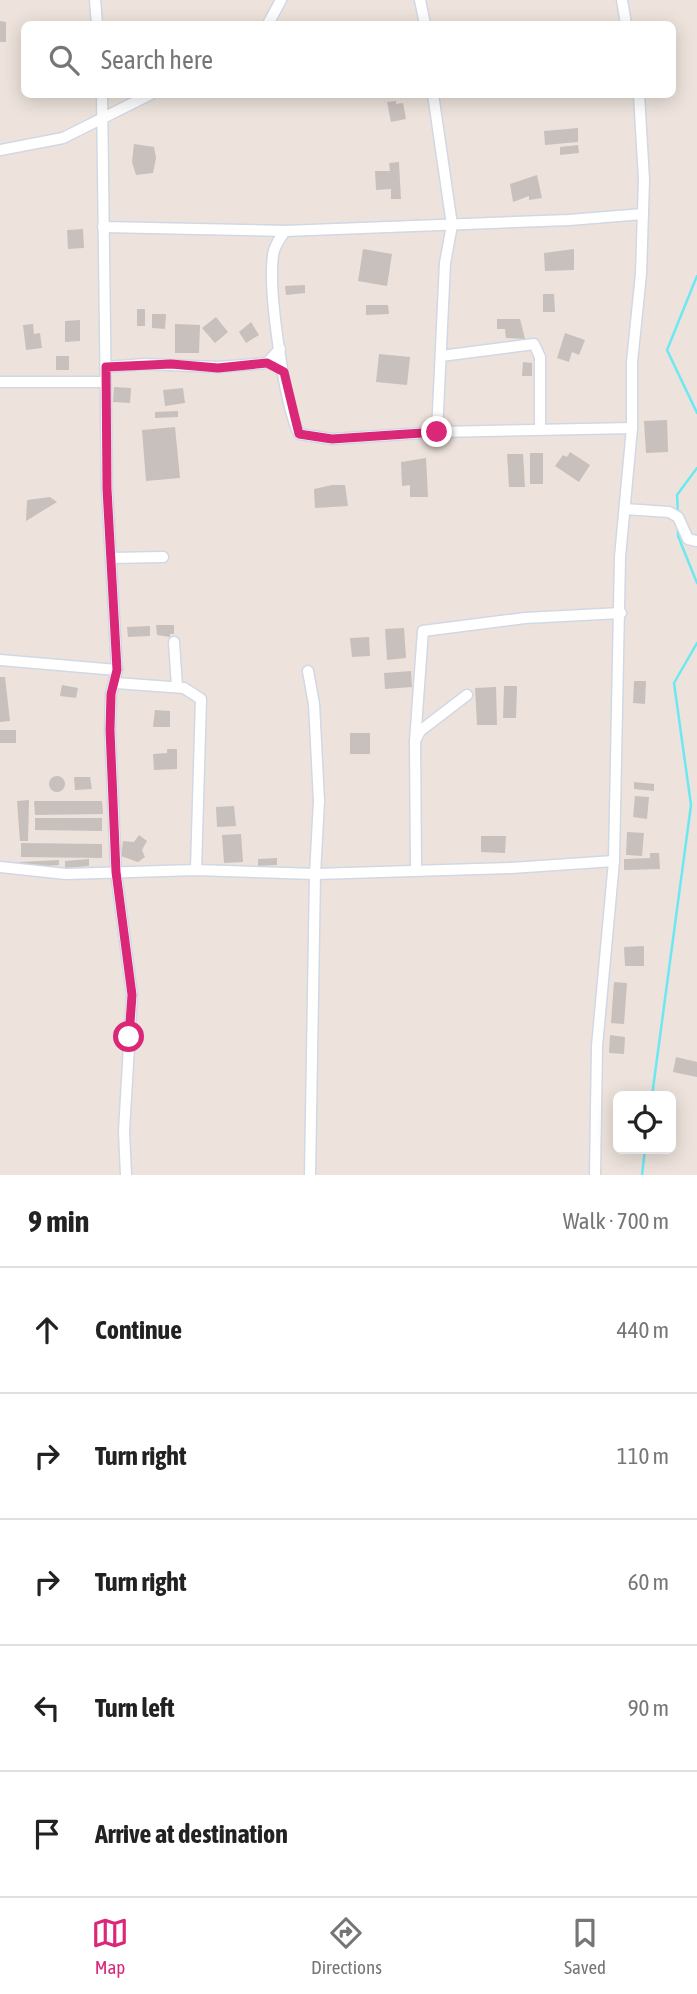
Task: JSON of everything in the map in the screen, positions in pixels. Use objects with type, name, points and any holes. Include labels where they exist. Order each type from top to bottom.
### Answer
[{"type":"street","points":[[95,0],[97,21]]},
{"type":"street","points":[[270,21],[281,0]]},
{"type":"street","points":[[420,0],[424,21]]},
{"type":"street","points":[[622,0],[626,21]]},
{"type":"street","points":[[102,98],[105,383],[117,670],[116,683],[111,694],[110,730],[116,872],[132,995],[124,1131],[126,1175]]},
{"type":"street","points":[[0,150],[63,138],[143,98]]},
{"type":"street","points":[[434,98],[452,225],[445,263],[437,432]]},
{"type":"street","points":[[595,1175],[597,1046],[614,861],[621,613],[620,557],[632,428],[632,362],[638,319],[643,214],[640,98]]},
{"type":"street","points":[[103,227],[285,231],[643,214]]},
{"type":"street","points":[[285,231],[273,255],[280,349],[299,434],[332,439],[437,432],[632,428]]},
{"type":"street","points":[[441,356],[534,344],[540,357],[540,429]]},
{"type":"street","points":[[267,363],[280,349]]},
{"type":"street","points":[[106,367],[158,364],[218,368],[267,363],[284,372]]},
{"type":"street","points":[[0,382],[105,383]]},
{"type":"street","points":[[625,509],[668,512],[678,517],[688,538],[697,541]]},
{"type":"street","points":[[111,558],[163,557]]},
{"type":"street","points":[[416,869],[415,741],[422,631],[525,618],[621,613]]},
{"type":"street","points":[[174,642],[177,687]]},
{"type":"street","points":[[0,660],[117,670]]},
{"type":"street","points":[[308,671],[314,704],[319,801],[314,874],[310,1175]]},
{"type":"street","points":[[116,683],[184,688],[201,699],[196,870]]},
{"type":"street","points":[[415,741],[420,731],[467,695]]},
{"type":"street","points":[[0,867],[66,874],[196,870],[314,874],[511,868],[614,861]]},
{"type":"building","points":[[0,21],[6,22],[6,42],[0,42]]},
{"type":"building","points":[[396,101],[396,104],[403,103],[406,119],[391,122],[387,102]]},
{"type":"building","points":[[578,128],[578,142],[545,145],[544,131]]},
{"type":"building","points":[[134,144],[154,147],[156,158],[153,173],[136,175],[132,162]]},
{"type":"building","points":[[578,145],[579,153],[560,155],[560,147]]},
{"type":"building","points":[[399,162],[401,199],[391,199],[391,189],[376,190],[375,171],[390,171],[389,163]]},
{"type":"building","points":[[537,175],[542,198],[529,200],[529,196],[513,202],[510,184]]},
{"type":"building","points":[[83,229],[84,248],[68,249],[67,230]]},
{"type":"building","points":[[363,249],[392,254],[387,286],[358,281]]},
{"type":"building","points":[[574,249],[574,270],[545,271],[544,253]]},
{"type":"building","points":[[305,285],[305,293],[286,295],[285,286]]},
{"type":"building","points":[[543,294],[554,294],[555,312],[543,312]]},
{"type":"building","points":[[366,305],[388,305],[389,314],[366,315]]},
{"type":"building","points":[[137,309],[145,309],[145,326],[137,326]]},
{"type":"building","points":[[152,314],[166,314],[165,329],[152,328]]},
{"type":"building","points":[[216,317],[228,332],[215,343],[202,328]]},
{"type":"building","points":[[497,319],[520,319],[525,339],[506,338],[505,329],[497,329]]},
{"type":"building","points":[[80,320],[80,341],[65,342],[65,321]]},
{"type":"building","points":[[251,322],[259,335],[246,343],[239,332]]},
{"type":"building","points":[[33,324],[34,334],[40,333],[42,348],[26,350],[23,325]]},
{"type":"building","points":[[175,324],[200,325],[199,353],[175,353]]},
{"type":"building","points":[[565,333],[585,340],[579,355],[572,352],[569,362],[557,358]]},
{"type":"building","points":[[379,354],[410,357],[407,385],[376,382]]},
{"type":"building","points":[[56,356],[69,356],[69,370],[56,370]]},
{"type":"building","points":[[523,362],[532,363],[532,376],[522,376]]},
{"type":"building","points":[[114,387],[131,388],[130,403],[113,402]]},
{"type":"building","points":[[183,388],[185,403],[165,406],[163,390]]},
{"type":"building","points":[[178,411],[178,417],[155,418],[155,412]]},
{"type":"building","points":[[667,420],[668,452],[646,453],[644,421]]},
{"type":"building","points":[[175,427],[180,478],[146,481],[142,430]]},
{"type":"building","points":[[570,452],[590,465],[579,482],[555,466],[563,455],[567,457]]},
{"type":"building","points":[[530,453],[543,453],[543,484],[530,484]]},
{"type":"building","points":[[507,454],[523,454],[525,487],[509,487]]},
{"type":"building","points":[[426,458],[428,497],[410,497],[410,485],[402,486],[401,462]]},
{"type":"building","points":[[345,485],[348,506],[315,508],[314,489]]},
{"type":"building","points":[[50,497],[57,502],[26,521],[27,500]]},
{"type":"building","points":[[156,625],[174,625],[174,634],[170,634],[170,637],[157,635]]},
{"type":"building","points":[[150,626],[150,636],[128,637],[127,627]]},
{"type":"building","points":[[404,628],[406,658],[387,660],[385,629]]},
{"type":"building","points":[[369,637],[370,656],[352,657],[350,638]]},
{"type":"building","points":[[411,671],[412,687],[385,689],[384,673]]},
{"type":"building","points":[[0,677],[5,677],[10,721],[0,722]]},
{"type":"building","points":[[634,681],[646,681],[645,704],[633,703]]},
{"type":"building","points":[[62,685],[78,688],[76,698],[60,696]]},
{"type":"building","points":[[504,686],[517,686],[516,718],[503,718]]},
{"type":"building","points":[[496,687],[497,725],[477,725],[475,688]]},
{"type":"building","points":[[155,710],[170,711],[170,727],[153,727]]},
{"type":"building","points":[[0,730],[16,730],[16,743],[0,743]]},
{"type":"building","points":[[350,733],[370,733],[370,754],[350,754]]},
{"type":"building","points":[[167,749],[177,749],[177,769],[154,770],[153,754],[167,753]]},
{"type":"building","points":[[54,776],[60,776],[65,784],[63,790],[54,792],[49,787],[49,781]]},
{"type":"building","points":[[74,777],[90,777],[92,789],[75,790]]},
{"type":"building","points":[[634,782],[654,784],[654,791],[634,789]]},
{"type":"building","points":[[635,796],[649,797],[647,819],[633,817]]},
{"type":"building","points":[[29,800],[28,841],[20,841],[17,801]]},
{"type":"building","points":[[34,801],[102,801],[103,814],[35,815]]},
{"type":"building","points":[[234,806],[236,826],[217,827],[216,807]]},
{"type":"building","points":[[35,818],[102,818],[102,831],[35,830]]},
{"type":"building","points":[[627,832],[644,833],[642,856],[626,855]]},
{"type":"building","points":[[241,834],[243,862],[224,863],[222,835]]},
{"type":"building","points":[[139,835],[147,841],[142,850],[145,857],[138,862],[121,856],[123,841],[134,842]]},
{"type":"building","points":[[481,836],[506,836],[505,853],[481,852]]},
{"type":"building","points":[[21,843],[102,844],[102,858],[21,857]]},
{"type":"building","points":[[650,853],[659,853],[660,869],[624,870],[624,859],[650,858]]},
{"type":"building","points":[[277,858],[277,865],[258,866],[258,859]]},
{"type":"building","points":[[89,859],[89,866],[65,868],[65,861]]},
{"type":"building","points":[[59,860],[59,865],[20,868],[20,862]]},
{"type":"building","points":[[644,946],[644,966],[625,966],[624,947]]},
{"type":"building","points":[[614,982],[627,983],[624,1024],[611,1023]]},
{"type":"building","points":[[610,1035],[625,1037],[624,1054],[609,1053]]},
{"type":"building","points":[[676,1057],[697,1062],[697,1077],[673,1072]]},
{"type":"waterway","points":[[697,276],[667,350],[697,413]]},
{"type":"waterway","points":[[678,514],[677,495],[697,468]]},
{"type":"waterway","points":[[678,527],[678,536],[697,583]]},
{"type":"waterway","points":[[653,1091],[691,805],[674,683],[697,643]]},
{"type":"waterway","points":[[642,1175],[644,1154]]},
{"type":"route","points":[[129,1037],[132,995],[116,872],[110,730],[111,694],[116,683],[117,670],[107,489],[106,367],[171,364],[218,368],[267,363],[284,372],[299,434],[332,439],[437,432]]}]
